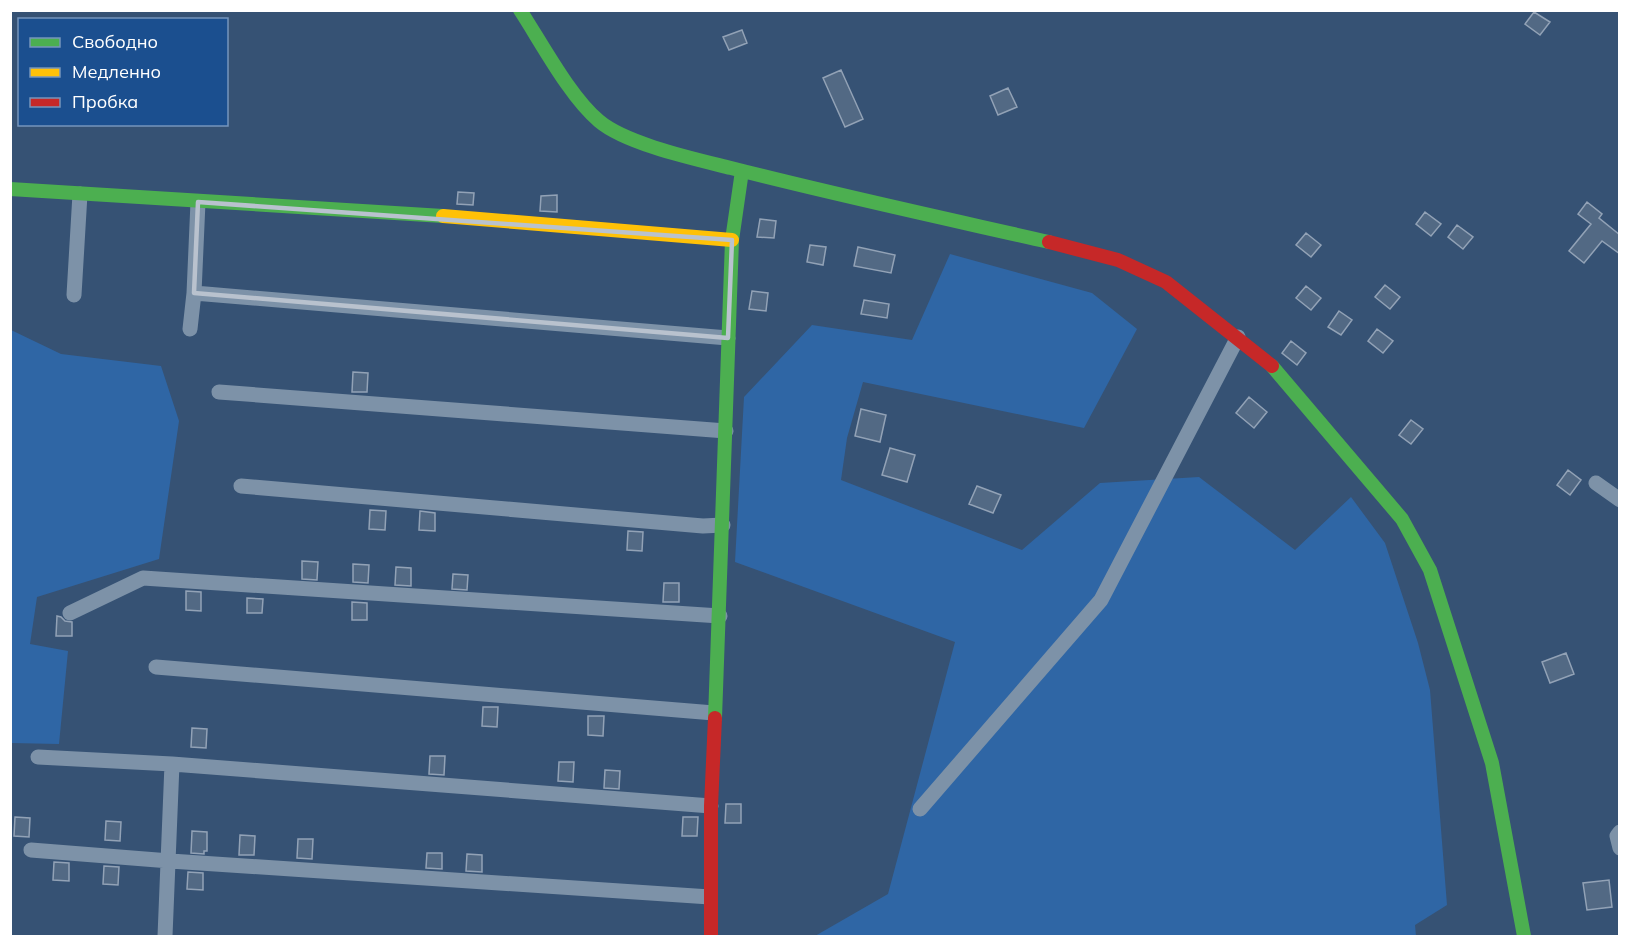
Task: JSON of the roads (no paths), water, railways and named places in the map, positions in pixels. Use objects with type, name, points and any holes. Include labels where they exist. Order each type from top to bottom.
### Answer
[{"type":"street","points":[[520,10],[572,90],[599,121],[625,136],[647,145],[742,171],[1064,245],[1118,260],[1166,282],[1275,368],[1334,435],[1402,519],[1430,570],[1492,763],[1524,936]]},
{"type":"street","points":[[711,936],[711,806],[720,616],[728,338],[732,240],[742,171]]},
{"type":"street","points":[[10,189],[486,219],[732,240]]},
{"type":"street","points":[[74,296],[80,194]]},
{"type":"street","points":[[190,329],[198,202]]},
{"type":"street","points":[[194,293],[728,338]]},
{"type":"street","points":[[920,809],[1101,600],[1238,337]]},
{"type":"street","points":[[219,392],[726,431]]},
{"type":"street","points":[[1596,483],[1620,501]]},
{"type":"street","points":[[241,486],[703,526],[723,525]]},
{"type":"street","points":[[70,613],[143,578],[720,616]]},
{"type":"street","points":[[156,667],[714,713]]},
{"type":"street","points":[[38,757],[172,764],[711,806]]},
{"type":"street","points":[[165,936],[170,861],[172,764]]},
{"type":"street","points":[[1620,832],[1617,837],[1620,848]]},
{"type":"street","points":[[31,850],[710,897]]}]
